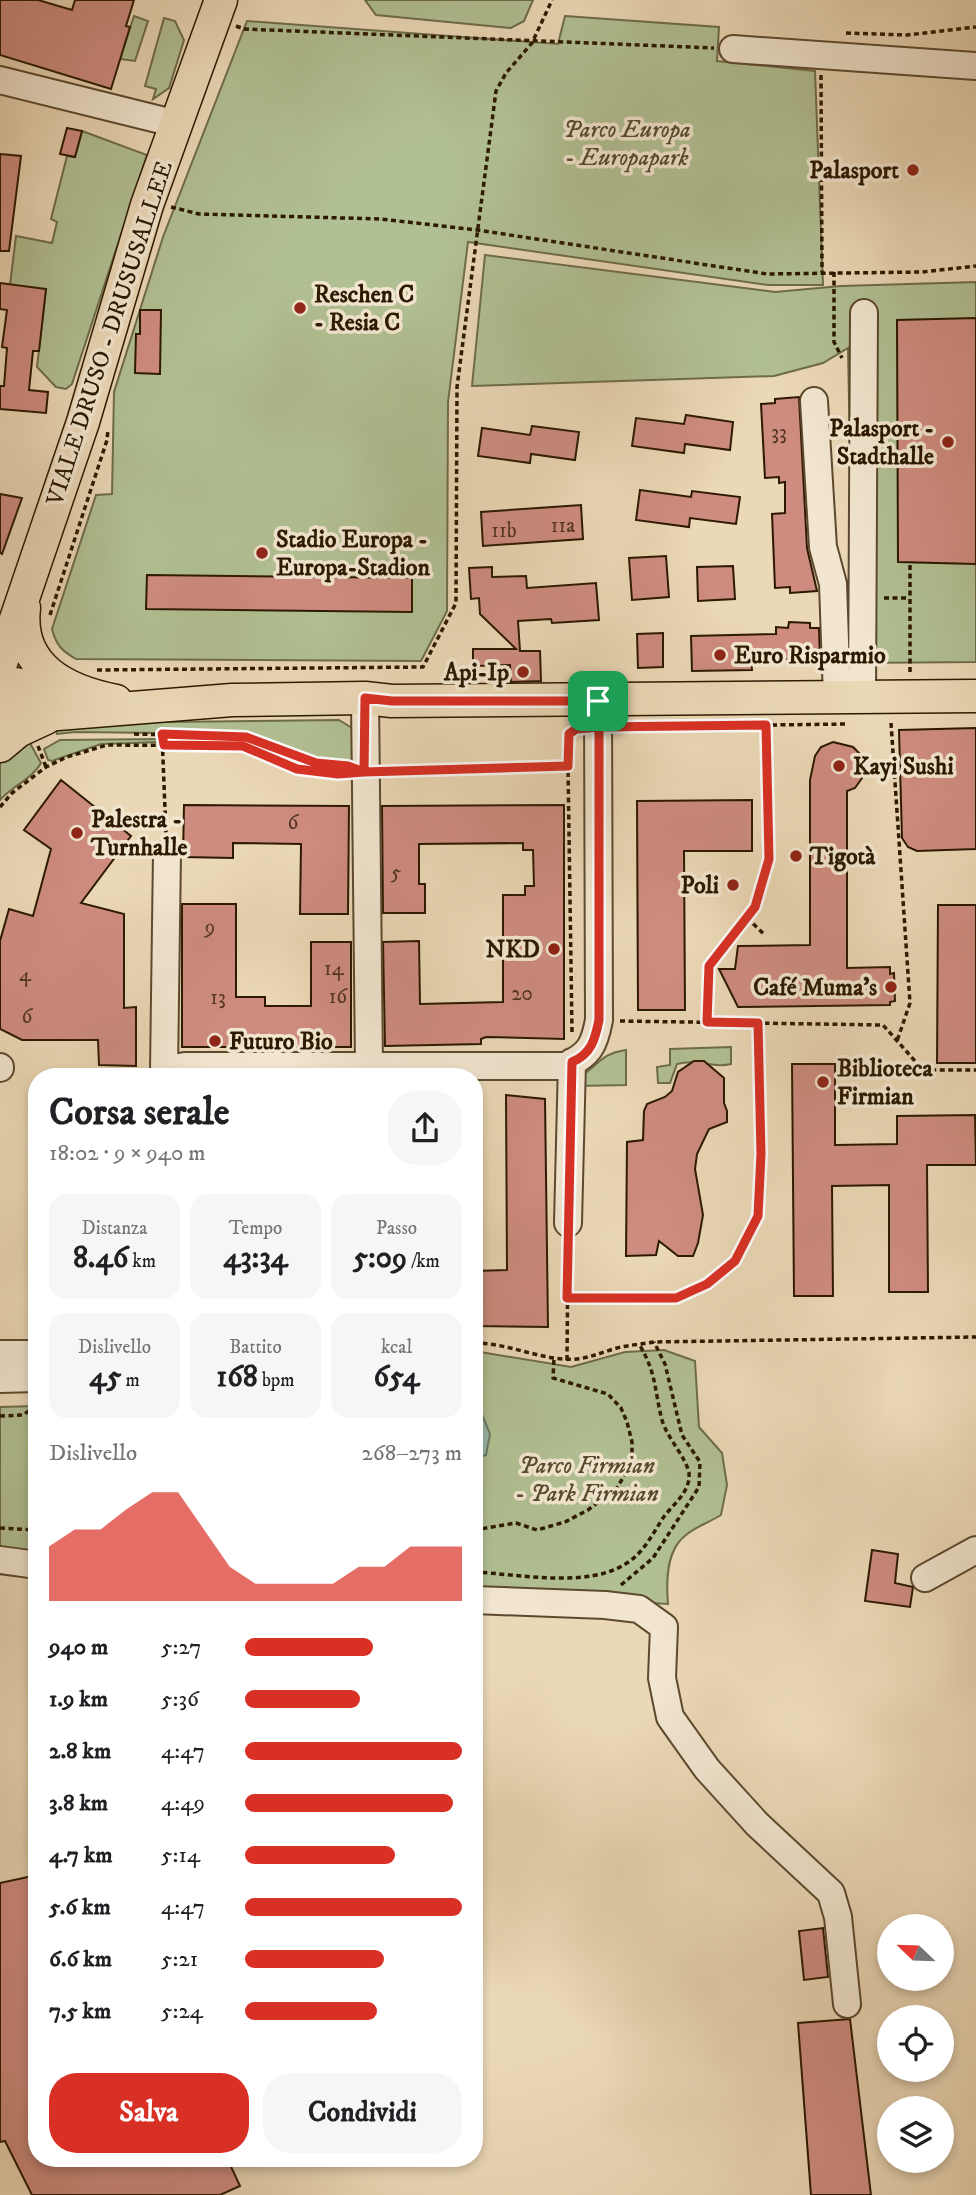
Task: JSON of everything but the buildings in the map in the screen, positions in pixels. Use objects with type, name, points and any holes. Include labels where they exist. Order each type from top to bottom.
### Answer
[{"type":"main road","name":"VIALE DRUSO - DRUSUSALLEE","points":[[0,666],[83,422],[147,205],[217,12]]},
{"type":"main road","points":[[26,589],[22,623],[27,646],[37,663],[53,678],[74,688],[153,716]]},
{"type":"main road","points":[[0,686],[14,682],[55,699],[153,716]]},
{"type":"main road","points":[[0,707],[10,715],[20,717],[75,711],[153,716],[232,700],[365,698],[599,714],[852,707],[901,715],[976,696]]},
{"type":"main road","points":[[0,746],[31,724],[75,711]]},
{"type":"street","points":[[726,49],[976,66]]},
{"type":"street","points":[[0,80],[177,124]]},
{"type":"street","points":[[852,707],[864,313]]},
{"type":"street","points":[[814,401],[823,547],[833,584],[852,707]]},
{"type":"street","points":[[365,698],[369,1065]]},
{"type":"street","points":[[179,1068],[564,1063],[585,1056],[596,1037],[599,1020],[599,714]]},
{"type":"street","points":[[164,1068],[167,853]]},
{"type":"street","points":[[564,1063],[568,1223]]},
{"type":"street","points":[[0,1354],[28,1354]]},
{"type":"street","points":[[0,1379],[28,1378]]},
{"type":"street","points":[[925,1578],[976,1550]]},
{"type":"street","points":[[0,1560],[28,1564]]},
{"type":"street","points":[[483,1600],[605,1605],[639,1609],[664,1627],[662,1678],[670,1717],[707,1769],[757,1824],[831,1893],[838,1917],[847,2004]]},
{"type":"path","points":[[86,670],[423,667],[456,603],[457,387],[496,91],[506,73],[532,43],[552,0]]},
{"type":"path","points":[[217,12],[244,29],[726,49]]},
{"type":"path","points":[[959,30],[976,27]]},
{"type":"path","points":[[821,55],[822,272]]},
{"type":"path","points":[[170,207],[199,214],[381,219],[477,230],[766,274],[922,272],[976,266]]},
{"type":"path","points":[[47,624],[107,440]]},
{"type":"path","points":[[897,1041],[910,1003],[901,715],[910,563]]},
{"type":"path","points":[[564,1063],[557,1046],[572,1045],[569,734],[599,714],[766,725],[852,707]]},
{"type":"path","points":[[881,723],[901,715]]},
{"type":"path","points":[[153,716],[164,745],[167,853]]},
{"type":"path","points":[[122,734],[153,716],[246,737],[316,763],[348,766],[364,772]]},
{"type":"path","points":[[707,1022],[709,966],[755,907],[769,859],[766,725]]},
{"type":"path","points":[[47,739],[37,743],[47,767]]},
{"type":"path","points":[[0,807],[12,793],[47,767],[66,757],[107,746],[243,746],[297,769],[338,774],[568,766]]},
{"type":"path","points":[[747,918],[765,935]]},
{"type":"path","points":[[599,1020],[883,1026],[923,1070],[976,1070]]},
{"type":"path","points":[[567,1298],[676,1298],[707,1284],[735,1261],[758,1216],[761,1154],[758,1023]]},
{"type":"path","points":[[567,1360],[568,1223]]},
{"type":"path","points":[[483,1344],[511,1346],[534,1356],[567,1360],[586,1359],[618,1347],[654,1342],[976,1337]]},
{"type":"path","points":[[614,1589],[632,1578],[653,1558],[699,1487],[700,1462],[682,1435],[665,1364],[654,1342]]},
{"type":"path","points":[[483,1573],[576,1578],[597,1575],[628,1562],[650,1541],[664,1516],[679,1500],[688,1483],[689,1472],[663,1421],[657,1386],[639,1345]]},
{"type":"path","points":[[483,1528],[516,1523],[537,1530],[565,1522],[588,1510],[617,1488],[632,1462],[632,1441],[621,1408],[608,1394],[553,1378],[554,1358]]},
{"type":"path","points":[[0,1416],[23,1415],[28,1411]]},
{"type":"path","points":[[0,1528],[28,1530]]},
{"type":"green space","points":[[365,0],[533,0],[524,21],[511,28],[376,15]]},
{"type":"green space","points":[[134,16],[148,21],[135,61],[120,59]]},
{"type":"green space","name":"Parco Europa - Europapark","points":[[565,16],[719,27],[717,61],[815,71],[823,285],[768,285],[468,242],[448,402],[447,611],[421,661],[76,659],[67,653],[55,639],[52,629],[96,495],[112,494],[114,392],[163,237],[247,21],[558,44]]},
{"type":"green space","points":[[164,18],[175,21],[184,40],[169,88],[153,99],[156,89],[145,86]]},
{"type":"green space","points":[[82,131],[147,155],[72,384],[66,389],[56,387],[37,367],[46,289],[10,285],[16,236],[52,243],[57,222],[51,219],[67,156],[75,157]]},
{"type":"green space","points":[[485,255],[775,292],[841,286],[976,282],[976,662],[854,663],[848,348],[823,363],[774,376],[472,386]]},
{"type":"green space","points":[[339,720],[352,728],[354,761],[321,762],[246,734],[57,734],[55,726],[73,723]]},
{"type":"green space","points":[[26,736],[41,763],[0,800],[0,757]]},
{"type":"green space","points":[[160,739],[160,742],[101,744],[52,761],[48,760],[44,749],[60,740]]},
{"type":"green space","points":[[731,1047],[731,1064],[677,1064],[670,1083],[658,1083],[657,1067],[670,1065],[670,1049]]},
{"type":"green space","points":[[626,1050],[626,1085],[576,1086],[578,1078],[604,1057]]},
{"type":"green space","name":"Parco Firmian - Park Firmian","points":[[664,1350],[695,1361],[699,1427],[722,1453],[727,1485],[721,1515],[690,1532],[674,1549],[669,1566],[668,1604],[483,1594],[483,1352],[571,1367],[625,1352]]},
{"type":"green space","points":[[28,1406],[28,1557],[0,1553],[0,1407]]},
{"type":"shaded area","points":[[483,1417],[490,1434],[486,1455],[483,1456]]},
{"type":"place","name":"Palasport","points":[[913,170]]},
{"type":"place","name":"Reschen C - Resia C","points":[[300,308]]},
{"type":"place","name":"Palasport - Stadthalle","points":[[948,442]]},
{"type":"place","name":"Stadio Europa - Europa-Stadion","points":[[262,553]]},
{"type":"place","name":"Euro Risparmio","points":[[720,655]]},
{"type":"place","name":"Api-Ip","points":[[523,672]]},
{"type":"place","name":"Kayi Sushi","points":[[839,766]]},
{"type":"place","name":"Palestra - Turnhalle","points":[[77,833]]},
{"type":"place","name":"Tigotà","points":[[796,856]]},
{"type":"place","name":"Poli","points":[[733,885]]},
{"type":"place","name":"NKD","points":[[554,949]]},
{"type":"place","name":"Café Muma's","points":[[891,987]]},
{"type":"place","name":"Futuro Bio","points":[[215,1041]]},
{"type":"place","name":"Biblioteca Firmian","points":[[823,1082]]},
{"type":"route","points":[[598,701],[392,701],[365,698],[364,772],[338,774],[297,769],[243,746],[164,745],[162,734],[246,737],[316,763],[348,766],[364,772],[568,766],[569,734],[576,729],[599,727],[599,1020],[596,1037],[585,1056],[572,1062],[567,1298],[676,1298],[707,1284],[735,1261],[758,1216],[761,1154],[758,1023],[707,1022],[709,966],[755,907],[769,859],[766,725],[599,727],[598,701]]}]
